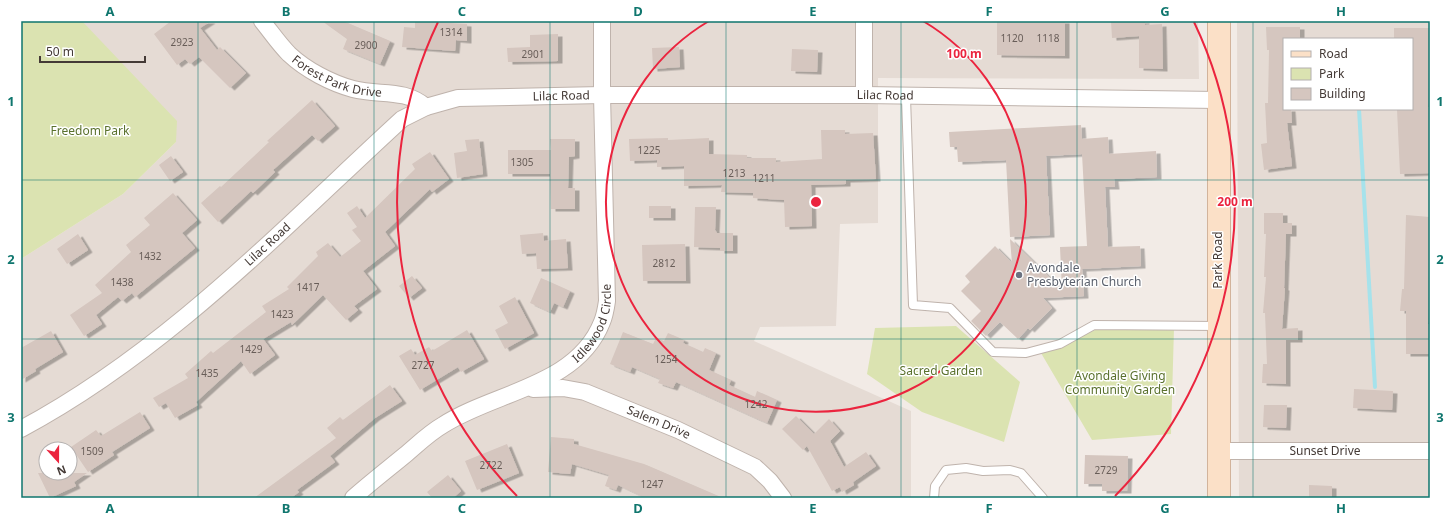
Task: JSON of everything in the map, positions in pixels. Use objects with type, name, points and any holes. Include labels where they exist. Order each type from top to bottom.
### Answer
[{"type":"main road","name":"Park Road","points":[[1219,21],[1219,498]]},
{"type":"street","name":"Forest Park Drive","points":[[262,21],[289,54],[310,69],[353,89],[375,94],[398,93],[416,98],[426,107]]},
{"type":"street","name":"Idlewood Circle","points":[[354,498],[444,424],[466,412],[537,384],[560,371],[580,354],[592,340],[602,321],[607,301],[602,95],[602,21]]},
{"type":"street","points":[[864,21],[864,95]]},
{"type":"street","name":"Lilac Road","points":[[21,429],[103,380],[193,311],[402,118],[426,107],[458,98],[602,95],[864,95],[906,97],[1218,100]]},
{"type":"street","name":"Salem Drive","points":[[518,391],[552,387],[592,395],[678,430],[735,456],[760,472],[770,481],[783,498]]},
{"type":"street","name":"Sunset Drive","points":[[1219,451],[1430,452]]},
{"type":"lane","points":[[906,97],[913,305],[950,308],[993,352],[1026,353],[1060,344],[1094,325],[1219,326]]},
{"type":"lane","points":[[934,498],[935,486],[946,470],[966,468],[983,471],[1010,470],[1021,474],[1043,498]]},
{"type":"shaded area","points":[[82,21],[1198,21],[1199,79],[878,78],[878,223],[840,224],[836,326],[760,327],[754,341],[911,411],[911,498],[21,498],[21,259],[123,194],[176,142]]},
{"type":"shaded area","points":[[1237,21],[1430,21],[1430,498],[1239,498]]},
{"type":"green space","name":"Freedom Park","points":[[21,21],[82,21],[177,121],[176,142],[123,194],[21,259]]},
{"type":"green space","name":"Sacred Garden","points":[[956,326],[1020,382],[1004,442],[922,412],[867,374],[875,328]]},
{"type":"green space","name":"Avondale Giving Community Garden","points":[[1174,328],[1171,434],[1092,440],[1041,353],[1095,330]]},
{"type":"building","points":[[171,21],[211,21],[200,28],[217,50],[220,47],[246,73],[230,88],[199,57],[190,64],[185,59],[177,65],[154,34]]},
{"type":"building","points":[[322,21],[343,21],[390,41],[380,64],[343,49],[347,39]]},
{"type":"building","points":[[415,21],[467,24],[467,41],[456,40],[455,51],[402,47],[404,27],[415,28]]},
{"type":"building","points":[[997,21],[1065,21],[1065,56],[997,55]]},
{"type":"building","points":[[1111,21],[1145,21],[1145,25],[1162,24],[1163,69],[1139,68],[1139,36],[1112,38]]},
{"type":"building","points":[[1266,27],[1300,27],[1300,38],[1283,38],[1283,110],[1291,110],[1292,123],[1287,123],[1292,166],[1264,170],[1261,144],[1267,143],[1265,103],[1268,103],[1269,50],[1267,50]]},
{"type":"building","points":[[1394,28],[1430,28],[1428,107],[1430,107],[1430,173],[1400,174],[1397,110],[1413,110],[1413,38],[1394,38]]},
{"type":"building","points":[[558,34],[558,61],[508,62],[507,48],[530,47],[530,35]]},
{"type":"building","points":[[679,47],[680,67],[653,69],[652,48]]},
{"type":"building","points":[[792,49],[818,50],[817,72],[791,71]]},
{"type":"building","points":[[312,100],[335,126],[318,141],[312,135],[273,170],[275,172],[253,193],[251,191],[218,222],[201,203],[220,186],[221,187],[269,142],[267,141]]},
{"type":"building","name":"Avondale Presbyterian Church","points":[[1081,125],[1082,139],[1108,137],[1109,154],[1156,151],[1157,177],[1114,179],[1115,187],[1105,187],[1108,247],[1140,246],[1141,266],[1082,269],[1084,296],[1043,298],[1052,308],[1030,330],[1028,328],[1018,339],[1000,322],[986,336],[971,321],[981,311],[961,291],[970,282],[965,276],[995,246],[1012,263],[1010,239],[1062,290],[1060,247],[1087,246],[1082,154],[1046,156],[1050,235],[1010,237],[1006,160],[958,162],[957,147],[950,147],[949,132]]},
{"type":"building","points":[[821,130],[845,130],[845,134],[873,133],[876,179],[846,180],[846,184],[811,185],[812,226],[785,227],[784,200],[753,198],[753,193],[721,192],[722,185],[684,186],[684,166],[657,167],[657,160],[630,161],[629,139],[668,138],[668,140],[709,138],[709,154],[747,155],[747,158],[776,158],[776,162],[822,159]]},
{"type":"building","points":[[479,139],[483,174],[457,178],[454,153],[467,151],[465,140]]},
{"type":"building","points":[[550,139],[575,139],[575,156],[569,157],[568,188],[575,188],[575,209],[551,209],[550,174],[508,174],[508,150],[551,150]]},
{"type":"building","points":[[430,152],[449,179],[432,192],[430,189],[385,232],[395,246],[363,271],[377,289],[354,306],[358,310],[346,320],[323,295],[292,325],[291,322],[263,339],[275,355],[250,374],[241,361],[196,402],[198,405],[175,418],[166,403],[159,407],[153,398],[188,378],[185,374],[211,351],[213,353],[266,312],[262,306],[289,289],[287,287],[318,256],[316,252],[328,243],[340,257],[361,241],[352,230],[357,227],[347,213],[357,206],[365,218],[415,169],[412,164]]},
{"type":"building","points":[[171,156],[183,172],[170,181],[159,165]]},
{"type":"building","points":[[173,193],[197,220],[182,233],[195,248],[135,297],[132,293],[122,301],[118,297],[96,315],[102,324],[84,336],[70,315],[102,293],[95,285],[131,252],[126,245],[150,225],[144,218]]},
{"type":"building","points":[[649,206],[671,206],[671,218],[649,218]]},
{"type":"building","points":[[695,207],[716,207],[715,230],[717,233],[733,233],[733,251],[720,251],[720,248],[694,247]]},
{"type":"building","points":[[1264,213],[1283,213],[1283,223],[1292,223],[1292,234],[1286,234],[1285,288],[1282,329],[1298,328],[1298,340],[1286,340],[1286,384],[1262,383],[1263,364],[1267,364],[1265,313],[1263,313],[1266,277],[1264,277],[1266,234],[1264,234]]},
{"type":"building","points":[[1406,215],[1430,217],[1428,324],[1430,324],[1430,354],[1406,354],[1406,311],[1400,311],[1402,289],[1404,289]]},
{"type":"building","points":[[543,233],[544,241],[566,239],[568,268],[537,269],[536,253],[522,254],[520,235]]},
{"type":"building","points":[[78,234],[88,250],[67,264],[57,249]]},
{"type":"building","points":[[685,244],[686,281],[643,281],[642,245]]},
{"type":"building","points":[[412,276],[422,288],[409,298],[399,286]]},
{"type":"building","points":[[541,278],[570,291],[563,307],[554,303],[550,312],[530,303]]},
{"type":"building","points":[[515,297],[534,333],[505,349],[495,330],[508,323],[499,306]]},
{"type":"building","points":[[467,330],[484,359],[461,372],[458,367],[420,390],[399,356],[411,349],[415,355],[429,347],[432,351]]},
{"type":"building","points":[[51,331],[63,352],[35,369],[36,371],[21,380],[21,348]]},
{"type":"building","points":[[623,332],[653,344],[656,338],[664,341],[668,333],[684,340],[683,343],[703,352],[705,348],[716,353],[709,370],[731,380],[729,385],[755,397],[757,391],[777,400],[767,423],[676,382],[673,388],[658,383],[660,379],[632,367],[630,372],[610,364]]},
{"type":"building","points":[[390,385],[402,401],[375,418],[330,456],[335,462],[297,490],[299,492],[291,498],[254,498],[336,438],[327,428],[340,417],[343,420]]},
{"type":"building","points":[[1354,389],[1393,391],[1392,410],[1353,408]]},
{"type":"building","points":[[1264,405],[1287,405],[1286,428],[1263,427]]},
{"type":"building","points":[[140,412],[150,428],[112,452],[114,455],[88,472],[78,457],[78,442],[96,430],[101,436]]},
{"type":"building","points":[[796,416],[814,434],[829,419],[840,431],[830,441],[844,467],[866,452],[876,466],[853,482],[854,485],[842,492],[840,487],[832,491],[807,446],[803,450],[782,429]]},
{"type":"building","points":[[551,437],[574,439],[574,444],[644,464],[723,498],[646,498],[618,485],[616,490],[605,486],[609,475],[572,464],[570,474],[548,472]]},
{"type":"building","points":[[507,444],[519,473],[477,490],[465,461]]},
{"type":"building","points":[[1085,455],[1128,456],[1127,491],[1102,491],[1102,484],[1084,484]]},
{"type":"building","points":[[78,473],[87,473],[78,479]]},
{"type":"building","points":[[448,475],[461,491],[453,498],[432,498],[427,492]]},
{"type":"building","points":[[42,481],[75,481],[74,482],[76,486],[50,498]]},
{"type":"building","points":[[1309,485],[1332,486],[1332,498],[1309,498]]},
{"type":"waterway","points":[[1359,110],[1375,387]]},
{"type":"place","name":"Avondale Presbyterian Church","points":[[1019,275]]}]
